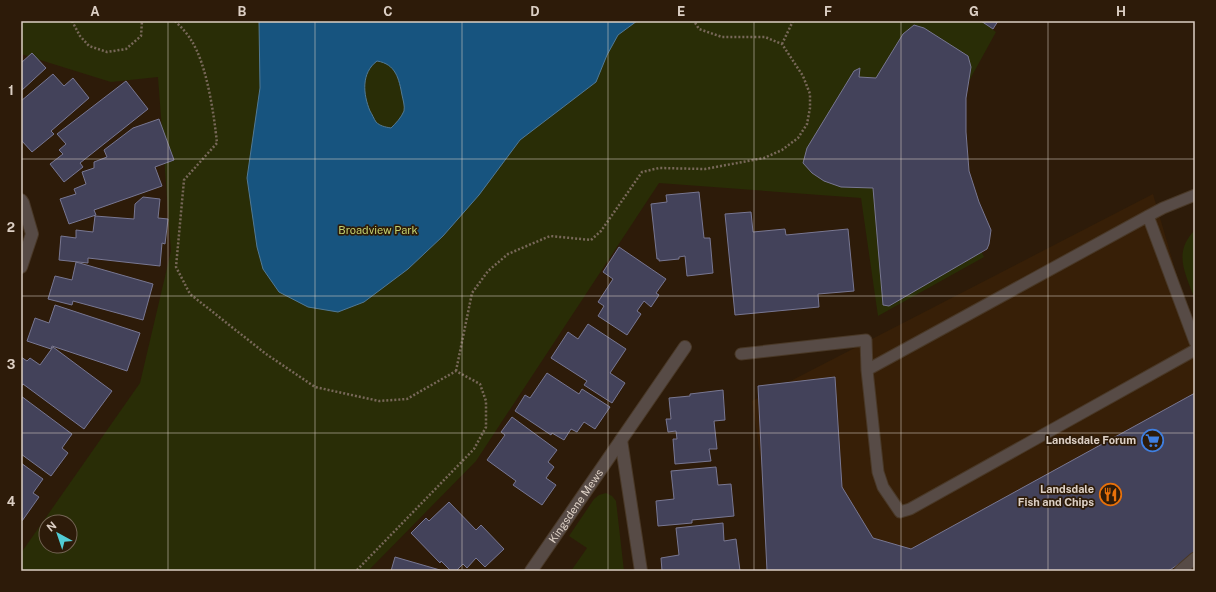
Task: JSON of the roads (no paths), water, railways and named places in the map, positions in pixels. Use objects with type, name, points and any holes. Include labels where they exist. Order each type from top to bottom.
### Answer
[{"type":"street","points":[[21,200],[32,234],[21,267]]},
{"type":"street","name":"Kingsdene Mews","points":[[531,571],[685,347]]},
{"type":"street","points":[[621,440],[641,571]]},
{"type":"lane","points":[[867,370],[1148,216],[1195,195]]},
{"type":"lane","points":[[1148,216],[1195,342]]},
{"type":"lane","points":[[742,354],[866,340],[867,370],[878,472],[883,487],[900,512],[917,505],[1195,350]]},
{"type":"lane","points":[[1180,571],[1195,558]]},
{"type":"water","points":[[259,21],[637,21],[618,35],[607,55],[596,82],[520,140],[479,195],[443,236],[408,269],[364,302],[338,312],[308,307],[279,292],[263,269],[257,247],[247,178],[260,88]],"holes":[[[377,61],[388,65],[396,73],[400,83],[404,105],[403,114],[391,128],[376,122],[370,111],[365,91],[368,71]]]},
{"type":"place","name":"Landsdale Forum","points":[[1152,440]]},
{"type":"place","name":"Landsdale Fish and Chips","points":[[1110,495]]},
{"type":"park label","name":"Broadview Park","points":[[378,230]]}]
